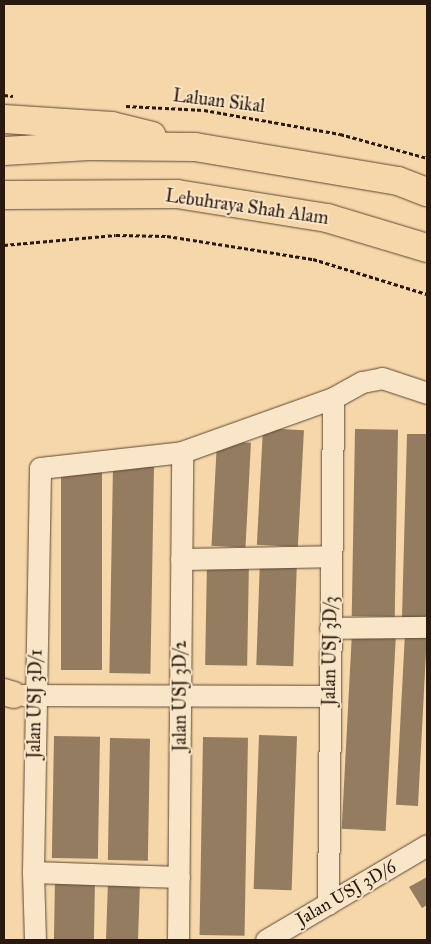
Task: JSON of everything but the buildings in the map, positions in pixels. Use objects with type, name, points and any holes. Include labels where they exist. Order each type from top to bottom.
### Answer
[{"type":"highway","points":[[4,119],[112,126],[195,147],[398,181],[427,192]]},
{"type":"highway","points":[[4,151],[89,146],[195,147]]},
{"type":"highway","name":"Lebuhraya Shah Alam","points":[[4,195],[177,194],[327,218],[427,248]]},
{"type":"street","points":[[182,452],[333,398],[362,382],[382,378],[427,393]]},
{"type":"street","name":"Jalan USJ 3D/3","points":[[328,904],[333,398]]},
{"type":"street","name":"Jalan USJ 3D/1","points":[[35,940],[33,872],[12,695],[40,468],[182,452]]},
{"type":"street","name":"Jalan USJ 3D/2","points":[[178,940],[182,452]]},
{"type":"street","points":[[181,559],[331,556]]},
{"type":"street","points":[[330,628],[427,627]]},
{"type":"street","points":[[12,695],[330,696]]},
{"type":"street","name":"Jalan USJ 3D/6","points":[[266,940],[427,845]]},
{"type":"street","points":[[33,872],[179,877]]},
{"type":"path","points":[[4,95],[21,98]]},
{"type":"path","name":"Laluan Sikal","points":[[124,106],[204,110],[340,134],[427,158]]},
{"type":"path","points":[[4,245],[136,233],[167,236],[314,259],[427,294]]}]
